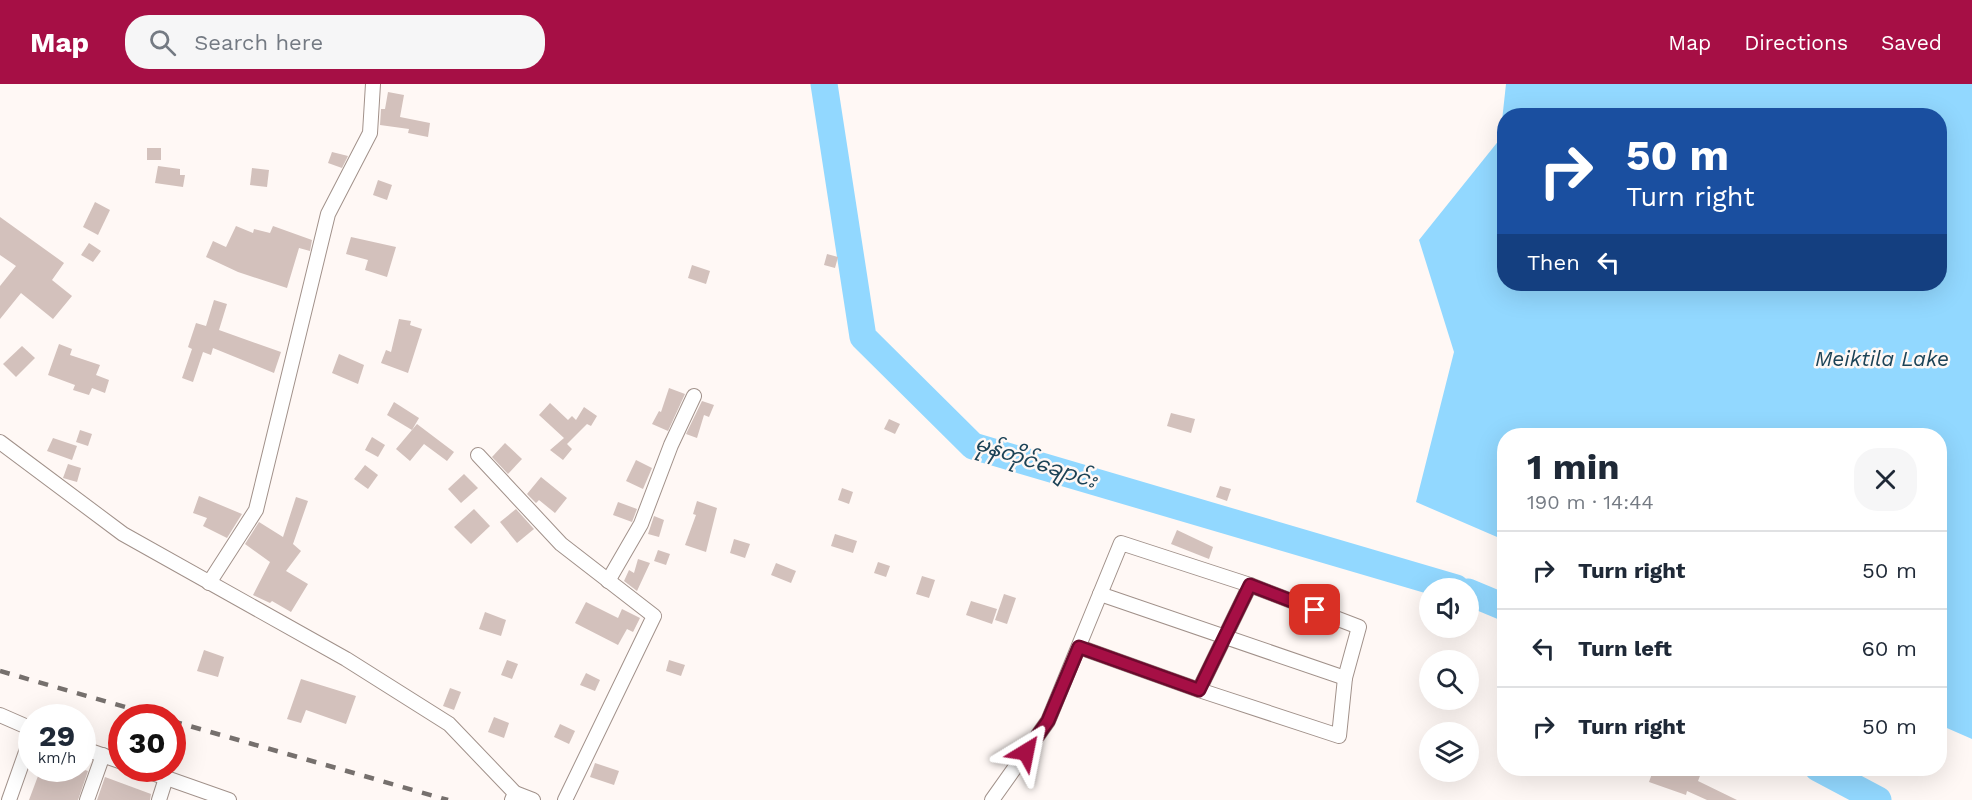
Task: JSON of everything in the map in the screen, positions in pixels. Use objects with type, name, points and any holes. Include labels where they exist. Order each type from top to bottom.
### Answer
[{"type":"street","points":[[209,583],[256,510],[328,214],[370,133],[373,84]]},
{"type":"street","points":[[608,581],[640,524],[671,445],[694,396]]},
{"type":"street","points":[[0,442],[123,534],[346,659],[449,724],[513,796],[532,800]]},
{"type":"street","points":[[478,455],[561,544],[654,616],[565,800]]},
{"type":"street","points":[[992,800],[1048,721],[1121,543],[1250,585],[1359,627],[1345,678],[1339,736],[1199,690],[1079,647]]},
{"type":"street","points":[[1199,690],[1250,585]]},
{"type":"street","points":[[1100,594],[1345,678]]},
{"type":"street","points":[[0,715],[18,723]]},
{"type":"street","points":[[96,753],[108,757]]},
{"type":"street","points":[[87,800],[103,755]]},
{"type":"street","points":[[9,800],[18,775]]},
{"type":"street","points":[[159,800],[165,782]]},
{"type":"street","points":[[177,782],[228,800]]},
{"type":"water","name":"Meiktila Lake","points":[[1506,84],[1972,84],[1972,739],[1947,728],[1947,428],[1497,428],[1497,537],[1416,502],[1454,352],[1419,240],[1497,143],[1497,291],[1947,291],[1947,108],[1503,108]]},
{"type":"building","points":[[388,92],[404,95],[400,117],[430,123],[428,137],[408,133],[409,129],[380,125],[381,109],[385,109]]},
{"type":"building","points":[[147,148],[161,148],[161,160],[147,160]]},
{"type":"building","points":[[332,152],[348,156],[342,168],[328,163]]},
{"type":"building","points":[[158,166],[180,169],[180,175],[185,175],[183,187],[155,183]]},
{"type":"building","points":[[252,168],[269,170],[267,187],[250,185]]},
{"type":"building","points":[[378,180],[392,185],[387,200],[373,195]]},
{"type":"building","points":[[95,202],[110,210],[98,235],[83,227]]},
{"type":"building","points":[[0,217],[64,263],[52,280],[72,296],[53,319],[21,293],[0,319],[0,286],[16,266],[0,255]]},
{"type":"building","points":[[236,226],[253,233],[254,229],[270,233],[273,226],[312,240],[310,251],[299,248],[287,288],[238,272],[206,257],[213,241],[226,247]]},
{"type":"building","points":[[351,237],[396,247],[387,277],[365,270],[368,260],[346,254]]},
{"type":"building","points":[[89,243],[101,251],[93,262],[81,255]]},
{"type":"building","points":[[827,254],[838,257],[835,268],[824,265]]},
{"type":"building","points":[[692,265],[710,271],[706,284],[688,278]]},
{"type":"building","points":[[214,300],[227,304],[219,330],[281,352],[274,373],[213,348],[211,355],[203,352],[193,382],[182,378],[192,349],[188,347],[196,323],[206,326]]},
{"type":"building","points":[[399,319],[411,321],[410,325],[422,329],[408,373],[381,363],[386,350],[391,352]]},
{"type":"building","points":[[59,344],[72,349],[70,355],[100,365],[96,375],[109,380],[105,393],[92,388],[89,395],[73,390],[75,385],[48,375]]},
{"type":"building","points":[[22,346],[35,358],[16,377],[3,364]]},
{"type":"building","points":[[339,354],[364,365],[358,384],[332,373]]},
{"type":"building","points":[[669,388],[685,394],[668,431],[652,424],[659,411],[661,412]]},
{"type":"building","points":[[702,401],[714,405],[709,417],[704,415],[697,438],[686,434]]},
{"type":"building","points":[[394,402],[419,418],[412,430],[387,415]]},
{"type":"building","points":[[550,403],[568,420],[572,416],[576,420],[584,407],[597,416],[591,426],[587,424],[567,444],[572,449],[563,460],[550,450],[564,438],[539,415]]},
{"type":"building","points":[[1171,413],[1195,419],[1191,433],[1167,426]]},
{"type":"building","points":[[889,419],[900,424],[895,434],[884,429]]},
{"type":"building","points":[[417,424],[454,452],[447,461],[424,444],[410,461],[396,449]]},
{"type":"building","points":[[80,430],[92,434],[88,446],[76,442]]},
{"type":"building","points":[[372,437],[385,445],[378,457],[365,450]]},
{"type":"building","points":[[53,438],[77,446],[72,460],[47,451]]},
{"type":"building","points":[[505,443],[522,459],[508,474],[492,457]]},
{"type":"building","points":[[636,460],[652,468],[643,489],[626,481]]},
{"type":"building","points":[[68,464],[81,468],[77,482],[63,478]]},
{"type":"building","points":[[365,465],[378,475],[368,489],[354,479]]},
{"type":"building","points":[[464,474],[478,488],[461,503],[448,489]]},
{"type":"building","points":[[541,477],[567,498],[555,513],[539,500],[536,503],[527,494]]},
{"type":"building","points":[[1220,486],[1231,489],[1227,501],[1216,497]]},
{"type":"building","points":[[842,488],[853,492],[849,504],[838,500]]},
{"type":"building","points":[[199,496],[242,514],[227,538],[203,526],[207,518],[193,513]]},
{"type":"building","points":[[296,497],[308,501],[293,544],[301,551],[286,571],[308,584],[291,612],[272,601],[270,603],[253,595],[270,562],[245,544],[259,522],[283,537]]},
{"type":"building","points":[[697,501],[717,508],[706,552],[685,545],[696,515],[693,514]]},
{"type":"building","points":[[618,502],[637,509],[632,522],[613,515]]},
{"type":"building","points":[[474,509],[490,526],[471,544],[454,527]]},
{"type":"building","points":[[516,509],[534,529],[517,543],[500,522]]},
{"type":"building","points":[[654,516],[664,520],[659,537],[648,534]]},
{"type":"building","points":[[1177,530],[1213,547],[1209,559],[1171,544]]},
{"type":"building","points":[[835,534],[857,541],[853,553],[831,546]]},
{"type":"building","points":[[734,539],[750,544],[745,558],[730,553]]},
{"type":"building","points":[[658,550],[670,554],[666,565],[654,561]]},
{"type":"building","points":[[638,559],[650,563],[637,591],[624,581],[629,570],[634,573]]},
{"type":"building","points":[[878,562],[890,566],[886,577],[874,573]]},
{"type":"building","points":[[776,563],[796,571],[791,583],[771,575]]},
{"type":"building","points":[[922,576],[935,580],[929,598],[916,594]]},
{"type":"building","points":[[1004,594],[1016,598],[1007,624],[995,620]]},
{"type":"building","points":[[971,601],[997,609],[992,624],[966,615]]},
{"type":"building","points":[[586,602],[618,618],[622,609],[640,618],[633,632],[627,629],[618,645],[575,623]]},
{"type":"building","points":[[485,612],[506,620],[501,636],[479,629]]},
{"type":"building","points":[[204,650],[224,657],[218,677],[197,671]]},
{"type":"building","points":[[507,660],[518,664],[512,679],[501,675]]},
{"type":"building","points":[[669,660],[685,665],[681,676],[666,671]]},
{"type":"building","points":[[586,673],[600,680],[595,691],[580,685]]},
{"type":"building","points":[[301,679],[356,696],[346,724],[306,710],[301,723],[287,719]]},
{"type":"building","points":[[450,688],[461,692],[454,710],[443,706]]},
{"type":"building","points":[[494,717],[509,723],[504,738],[488,732]]},
{"type":"building","points":[[560,724],[575,731],[569,744],[554,737]]},
{"type":"building","points":[[595,763],[619,771],[614,785],[590,777]]},
{"type":"building","points":[[1651,776],[1700,776],[1698,781],[1737,800],[1707,800],[1687,791],[1686,795],[1649,782]]},
{"type":"building","points":[[105,777],[108,778],[108,782],[119,782],[151,794],[150,800],[97,800]]},
{"type":"building","points":[[36,782],[84,782],[78,800],[29,800]]},
{"type":"waterway","name":"မုန်တိုင်ချောင်း","points":[[824,84],[863,337],[973,446],[1422,578]]},
{"type":"waterway","name":"မုန်တိုင်ချောင်း","points":[[1479,597],[1497,604]]},
{"type":"waterway","name":"မုန်တိုင်ချောင်း","points":[[1833,776],[1878,800]]},
{"type":"railway","points":[[0,671],[115,704]]},
{"type":"railway","points":[[186,725],[448,800]]},
{"type":"route","points":[[1026,752],[1048,721],[1079,647],[1199,690],[1250,585],[1315,610]]}]
